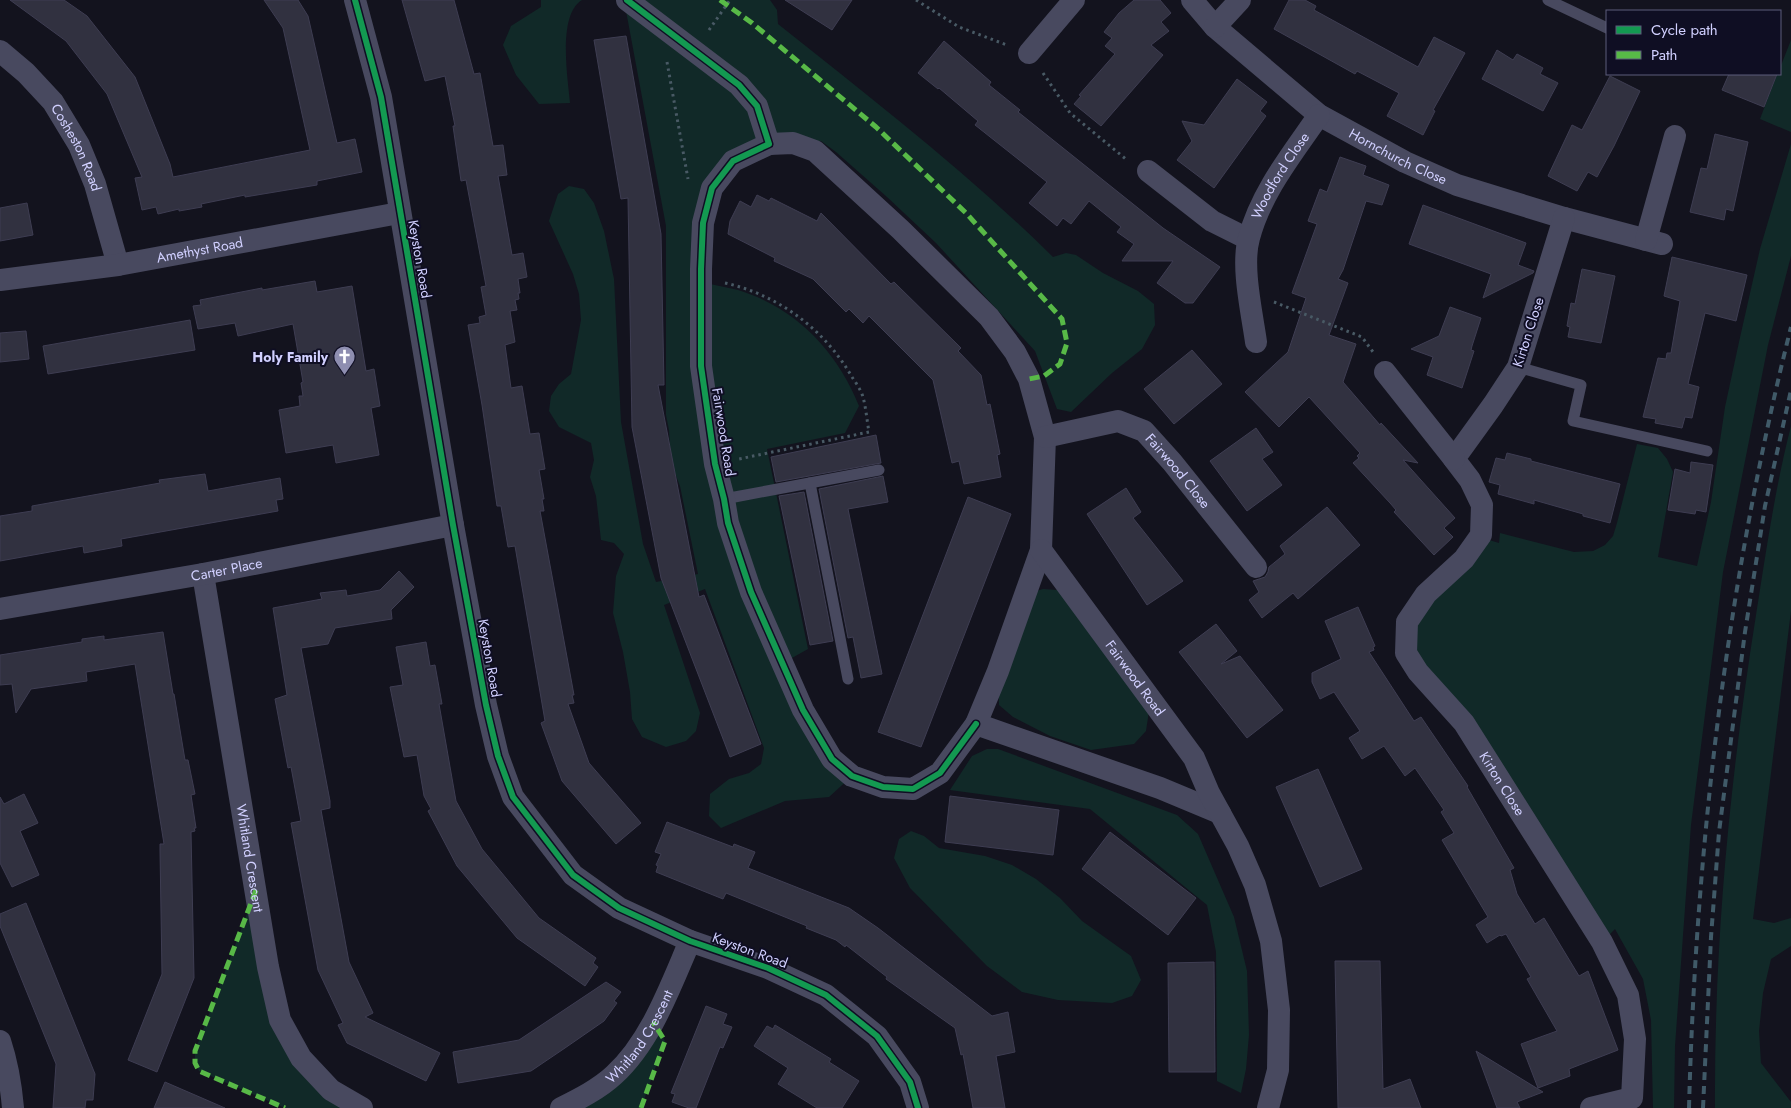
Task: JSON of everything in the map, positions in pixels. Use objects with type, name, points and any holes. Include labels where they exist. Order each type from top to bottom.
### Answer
[{"type":"street","name":"Keyston Road","points":[[355,0],[380,97],[453,525],[486,705],[498,756],[513,797],[573,875],[619,908],[690,941],[768,968],[826,995],[877,1036],[910,1082],[918,1108]]},
{"type":"street","points":[[627,0],[739,85],[757,106],[768,144]]},
{"type":"street","points":[[1029,53],[1074,0]]},
{"type":"street","name":"Hornchurch Close","points":[[1192,0],[1215,27],[1320,115],[1405,162],[1456,185],[1564,218],[1654,242],[1675,136]]},
{"type":"street","points":[[1215,27],[1240,0]]},
{"type":"street","name":"Cosheston Road","points":[[0,51],[26,73],[53,102],[79,145],[95,184],[118,265]]},
{"type":"street","name":"Woodford Close","points":[[1256,342],[1246,272],[1248,239],[1272,184],[1320,115]]},
{"type":"street","name":"Fairwood Road","points":[[793,143],[815,151],[901,230],[989,317],[1015,352],[1029,379],[1045,437],[1041,550],[998,671],[976,724],[940,773],[913,789],[883,787],[852,776],[832,759],[803,710],[751,592],[728,523],[715,464],[701,366],[700,277],[703,223],[712,188],[733,161],[768,144],[793,143]]},
{"type":"street","points":[[1148,171],[1212,222],[1248,239]]},
{"type":"street","name":"Amethyst Road","points":[[0,280],[118,265],[399,213]]},
{"type":"street","name":"Kirton Close","points":[[1454,459],[1518,367],[1564,218]]},
{"type":"street","name":"Kirton Close","points":[[1385,372],[1470,480],[1482,505],[1481,535],[1464,559],[1426,594],[1407,622],[1406,653],[1418,672],[1464,724],[1602,942],[1628,995],[1635,1039],[1632,1098],[1591,1108]]},
{"type":"street","name":"Fairwood Close","points":[[1045,437],[1118,421],[1144,431],[1172,462],[1256,567]]},
{"type":"street","name":"Carter Place","points":[[0,609],[202,574],[453,525]]},
{"type":"street","name":"Fairwood Road","points":[[1041,550],[1194,758],[1238,846],[1255,885],[1271,941],[1279,1010],[1278,1070],[1268,1108]]},
{"type":"street","name":"Whitland Crescent","points":[[202,574],[268,967],[280,1020],[301,1058],[331,1090],[362,1108]]},
{"type":"street","points":[[976,724],[1160,788],[1220,813]]},
{"type":"street","name":"Whitland Crescent","points":[[561,1108],[614,1076],[638,1047],[659,1012],[690,941]]},
{"type":"street","points":[[0,1041],[10,1082],[13,1108]]},
{"type":"lane","points":[[1548,0],[1606,28]]},
{"type":"lane","points":[[1518,367],[1581,386],[1573,421],[1707,451]]},
{"type":"lane","points":[[724,498],[879,470]]},
{"type":"lane","points":[[810,483],[848,679]]},
{"type":"path","points":[[694,51],[730,0]]},
{"type":"path","points":[[916,0],[959,27],[1029,53],[1070,113],[1123,158],[1148,171]]},
{"type":"path","points":[[661,25],[688,181]]},
{"type":"path","points":[[700,277],[740,286],[774,300],[806,321],[841,358],[863,396],[869,432],[715,464]]},
{"type":"path","points":[[1248,292],[1362,336],[1385,372]]},
{"type":"green space","points":[[541,0],[582,0],[574,8],[569,19],[567,33],[566,64],[570,103],[539,104],[516,75],[503,45],[511,26],[541,7]]},
{"type":"green space","points":[[624,0],[770,0],[777,10],[778,24],[884,108],[953,166],[1053,257],[1066,253],[1076,255],[1103,273],[1138,291],[1154,304],[1155,325],[1142,349],[1112,373],[1071,412],[1057,409],[1035,351],[936,243],[887,197],[821,141],[768,144],[712,188],[701,282],[738,290],[759,298],[796,320],[812,334],[839,367],[859,406],[845,433],[767,449],[808,649],[783,663],[852,776],[829,797],[785,801],[721,828],[709,816],[710,794],[729,779],[749,773],[761,764],[764,748],[705,589],[664,605],[700,713],[696,731],[686,741],[666,747],[642,737],[632,719],[630,692],[623,652],[613,613],[616,576],[624,554],[614,543],[601,540],[596,496],[590,477],[594,460],[591,443],[559,427],[549,411],[551,396],[559,384],[571,374],[581,320],[579,294],[573,274],[549,221],[558,194],[569,186],[584,189],[594,203],[604,231],[614,279],[621,422],[643,544],[656,582],[698,574],[680,486],[671,463],[666,415],[666,226]]},
{"type":"green space","points":[[1791,40],[1791,132],[1760,119],[1777,75],[1781,75],[1781,65]]},
{"type":"green space","points":[[1791,144],[1791,256],[1768,345],[1723,572],[1691,825],[1675,1046],[1674,1108],[1653,1108],[1651,1020],[1643,979],[1615,929],[1602,942],[1418,672],[1407,622],[1479,537],[1499,543],[1500,533],[1574,552],[1593,551],[1605,545],[1613,536],[1637,444],[1658,448],[1667,459],[1673,472],[1658,557],[1697,566],[1711,502],[1725,407],[1739,342],[1760,249]]},
{"type":"green space","points":[[1791,426],[1791,611],[1753,919],[1774,923],[1791,918],[1791,946],[1771,959],[1763,993],[1759,1031],[1761,1063],[1791,1102],[1791,1108],[1715,1108],[1717,984],[1731,799],[1763,568]]},
{"type":"green space","points":[[1043,589],[1071,591],[1149,711],[1146,731],[1134,744],[1091,750],[1050,736],[1013,717],[999,705],[998,671],[1030,593]]},
{"type":"green space","points":[[987,749],[998,749],[1177,815],[1198,834],[1234,917],[1247,971],[1249,1035],[1246,1069],[1241,1093],[1217,1081],[1216,952],[1207,905],[1090,809],[950,790],[972,756]]},
{"type":"green space","points":[[911,831],[924,836],[939,848],[985,856],[1012,865],[1036,879],[1060,898],[1082,921],[1131,956],[1141,980],[1132,996],[1112,1003],[1058,1000],[1022,992],[987,966],[910,888],[894,858],[899,839]]},
{"type":"green space","points":[[256,890],[280,1020],[362,1108],[285,1108],[199,1071],[195,1063],[195,1051]]},
{"type":"green space","points":[[653,1022],[665,1041],[641,1108],[561,1108],[577,1100]]},
{"type":"building","points":[[10,0],[64,0],[87,16],[135,77],[170,164],[173,177],[310,150],[283,28],[264,0],[298,0],[308,16],[337,143],[355,139],[362,172],[317,181],[317,185],[245,197],[245,195],[201,204],[202,207],[179,211],[179,209],[158,214],[156,207],[142,210],[135,178],[142,177],[107,94],[66,41]]},
{"type":"building","points":[[402,0],[454,0],[474,74],[480,73],[493,146],[503,145],[507,175],[498,176],[512,255],[523,253],[527,277],[518,279],[520,293],[518,293],[519,299],[515,300],[517,310],[510,311],[515,342],[505,345],[511,388],[522,386],[530,434],[539,433],[545,469],[539,470],[544,499],[542,499],[544,511],[540,511],[574,695],[572,695],[574,703],[568,704],[589,763],[641,823],[616,844],[562,781],[541,723],[545,721],[515,546],[508,547],[501,506],[497,506],[468,325],[480,323],[479,317],[486,315],[481,287],[486,286],[466,180],[461,181],[453,126],[455,126],[445,76],[425,81]]},
{"type":"building","points":[[785,0],[852,0],[832,30]]},
{"type":"building","points":[[1134,0],[1160,0],[1171,13],[1161,22],[1169,31],[1151,45],[1163,55],[1101,126],[1074,104],[1081,96],[1079,95],[1115,54],[1105,46],[1112,38],[1104,32],[1119,13]]},
{"type":"building","points":[[1289,0],[1305,0],[1316,6],[1314,10],[1418,67],[1434,37],[1465,53],[1433,110],[1435,111],[1423,135],[1387,116],[1399,93],[1357,71],[1355,74],[1274,29]]},
{"type":"building","points":[[626,36],[661,234],[664,385],[658,385],[699,597],[704,595],[761,744],[730,757],[661,578],[632,427],[628,198],[621,199],[594,40]]},
{"type":"building","points":[[944,41],[991,82],[989,85],[1020,110],[1018,112],[1163,228],[1220,267],[1193,303],[1185,303],[1157,283],[1173,261],[1122,261],[1134,244],[1117,232],[1121,227],[1089,201],[1071,224],[1063,218],[1057,226],[1029,203],[1047,182],[975,125],[978,121],[918,73]]},
{"type":"building","points":[[1497,50],[1513,60],[1517,54],[1543,68],[1540,74],[1558,83],[1543,111],[1482,79]]},
{"type":"building","points":[[1729,75],[1777,75],[1764,107],[1722,90]]},
{"type":"building","points":[[1610,76],[1640,91],[1597,177],[1588,172],[1577,191],[1548,176],[1572,125],[1582,130]]},
{"type":"building","points":[[1237,79],[1267,102],[1260,111],[1266,116],[1214,188],[1177,160],[1192,141],[1182,121],[1204,125]]},
{"type":"building","points":[[1715,134],[1748,142],[1733,211],[1726,209],[1724,220],[1690,212],[1701,168],[1707,169]]},
{"type":"building","points":[[1340,157],[1366,166],[1363,175],[1389,185],[1382,205],[1366,201],[1343,270],[1338,279],[1348,283],[1329,335],[1356,344],[1343,382],[1380,425],[1381,423],[1418,463],[1403,460],[1455,518],[1444,528],[1453,537],[1434,555],[1394,512],[1396,510],[1353,463],[1359,458],[1357,456],[1360,453],[1309,397],[1279,427],[1245,392],[1288,352],[1306,298],[1292,293],[1317,224],[1308,221],[1320,189],[1327,192]]},
{"type":"building","points":[[757,195],[769,201],[771,198],[817,221],[821,213],[891,284],[894,282],[961,348],[958,351],[981,375],[987,405],[990,404],[1000,454],[997,455],[1001,477],[964,484],[959,461],[952,463],[933,380],[869,316],[863,323],[849,309],[846,312],[813,279],[774,261],[775,258],[728,234],[730,221],[740,201],[751,207]]},
{"type":"building","points":[[27,203],[33,235],[0,241],[0,208]]},
{"type":"building","points":[[1423,205],[1526,243],[1518,265],[1534,271],[1533,273],[1483,298],[1491,274],[1409,244]]},
{"type":"building","points":[[1672,257],[1747,275],[1736,321],[1705,313],[1688,384],[1699,387],[1692,418],[1685,417],[1682,428],[1655,423],[1656,419],[1643,417],[1658,358],[1666,359],[1667,353],[1671,353],[1680,301],[1664,296]]},
{"type":"building","points":[[1582,269],[1615,276],[1601,343],[1568,337],[1570,327],[1567,326],[1571,303],[1575,304]]},
{"type":"building","name":"Holy Family","points":[[315,281],[317,292],[352,286],[366,371],[374,369],[380,406],[371,408],[379,455],[336,463],[333,445],[286,453],[279,410],[300,406],[299,396],[303,396],[301,383],[303,382],[293,324],[238,336],[235,323],[198,329],[193,306],[201,305],[200,300],[262,288],[262,290]]},
{"type":"building","points":[[1450,307],[1481,318],[1471,350],[1474,351],[1462,388],[1427,375],[1433,357],[1411,349],[1439,336]]},
{"type":"building","points":[[190,320],[195,350],[48,374],[43,346]]},
{"type":"building","points":[[26,331],[29,359],[0,362],[0,333]]},
{"type":"building","points":[[1192,350],[1222,384],[1174,424],[1144,389]]},
{"type":"building","points":[[1256,428],[1273,452],[1262,459],[1282,485],[1247,511],[1210,461]]},
{"type":"building","points":[[876,435],[881,463],[776,482],[771,457]]},
{"type":"building","points":[[1507,453],[1620,484],[1610,523],[1534,500],[1534,504],[1498,494],[1500,485],[1489,482],[1496,458],[1505,460]]},
{"type":"building","points":[[1691,462],[1713,465],[1706,512],[1696,510],[1695,514],[1668,510],[1675,469],[1690,473]]},
{"type":"building","points":[[205,474],[208,491],[280,478],[283,499],[276,500],[278,511],[121,539],[122,546],[84,553],[83,546],[0,561],[0,516],[32,511],[32,506],[160,483],[159,480]]},
{"type":"building","points":[[883,476],[888,502],[848,509],[882,674],[861,678],[853,637],[848,638],[819,489]]},
{"type":"building","points":[[1126,488],[1141,512],[1133,518],[1183,581],[1147,605],[1087,514]]},
{"type":"building","points":[[804,492],[833,641],[810,645],[779,496]]},
{"type":"building","points":[[968,497],[1011,514],[921,747],[878,732]]},
{"type":"building","points":[[1327,507],[1360,545],[1298,599],[1293,593],[1262,618],[1249,600],[1259,592],[1253,581],[1265,577],[1269,567],[1285,554],[1280,546]]},
{"type":"building","points":[[399,571],[414,587],[391,610],[392,619],[335,628],[328,644],[301,648],[330,801],[330,808],[321,810],[349,962],[373,1013],[365,1017],[440,1053],[426,1081],[347,1043],[338,1025],[343,1023],[318,970],[291,823],[301,821],[291,767],[288,768],[275,699],[287,695],[273,608],[322,599],[320,593],[346,590],[347,596],[380,590]]},
{"type":"building","points":[[1358,607],[1375,646],[1373,647],[1374,650],[1369,652],[1414,721],[1421,717],[1468,786],[1514,868],[1510,870],[1517,894],[1535,924],[1544,918],[1579,976],[1588,971],[1618,1050],[1569,1069],[1570,1076],[1538,1088],[1521,1044],[1557,1031],[1527,979],[1531,977],[1506,934],[1500,935],[1487,943],[1476,925],[1488,917],[1442,840],[1454,833],[1441,812],[1444,810],[1415,768],[1405,776],[1384,746],[1362,759],[1349,738],[1360,731],[1334,692],[1320,699],[1312,682],[1312,673],[1341,659],[1325,621]]},
{"type":"building","points":[[1216,624],[1237,651],[1221,664],[1240,656],[1283,710],[1247,738],[1179,652]]},
{"type":"building","points":[[163,632],[185,760],[188,760],[195,794],[191,795],[196,828],[194,828],[195,831],[191,832],[194,978],[157,1072],[128,1060],[162,974],[160,844],[164,844],[135,664],[86,672],[87,681],[31,689],[16,713],[12,684],[0,685],[0,655],[82,642],[82,639],[104,636],[104,640]]},
{"type":"building","points":[[426,642],[430,666],[435,665],[442,704],[439,704],[456,801],[482,849],[539,918],[596,958],[593,963],[598,967],[585,986],[517,938],[457,866],[428,811],[431,809],[424,796],[417,755],[404,757],[390,687],[403,685],[396,647]]},
{"type":"building","points":[[1318,769],[1362,869],[1320,887],[1276,787]]},
{"type":"building","points":[[24,794],[38,823],[20,831],[39,875],[12,887],[0,863],[0,797],[4,804]]},
{"type":"building","points":[[950,796],[1059,810],[1053,855],[945,842]]},
{"type":"building","points":[[667,822],[733,847],[734,844],[755,852],[748,868],[849,908],[878,928],[992,1016],[1008,1012],[1015,1052],[996,1056],[1005,1108],[973,1108],[963,1054],[961,1055],[955,1028],[886,979],[887,977],[846,945],[845,947],[836,940],[806,928],[807,926],[726,893],[723,899],[656,872],[658,866],[656,865],[661,854],[655,852]]},
{"type":"building","points":[[1110,832],[1196,898],[1168,935],[1082,869]]},
{"type":"building","points":[[26,903],[95,1074],[93,1100],[86,1100],[85,1108],[53,1108],[56,1064],[0,926],[0,914]]},
{"type":"building","points":[[1335,961],[1380,961],[1383,1089],[1410,1079],[1421,1108],[1338,1108]]},
{"type":"building","points":[[1214,962],[1215,1072],[1169,1072],[1168,963]]},
{"type":"building","points":[[606,982],[621,992],[614,1001],[617,1003],[604,1021],[565,1048],[531,1071],[458,1083],[453,1052],[519,1040]]},
{"type":"building","points":[[706,1006],[727,1014],[723,1024],[732,1027],[723,1048],[720,1047],[696,1108],[689,1108],[672,1102],[675,1094],[671,1093]]},
{"type":"building","points":[[775,1025],[831,1059],[829,1062],[859,1081],[842,1108],[817,1108],[778,1084],[788,1068],[754,1046],[767,1026],[773,1029]]},
{"type":"building","points":[[1476,1051],[1543,1092],[1517,1102],[1520,1108],[1497,1108]]},
{"type":"building","points":[[165,1082],[225,1108],[154,1108]]},
{"type":"railway","points":[[1689,1108],[1699,911],[1707,813],[1719,715],[1732,617],[1749,520],[1791,327]]},
{"type":"railway","points":[[1703,1108],[1711,937],[1719,832],[1745,632],[1765,506],[1791,390]]},
{"type":"marked path","points":[[720,0],[752,23],[876,127],[966,213],[1062,319],[1067,343],[1060,364],[1044,376],[1029,379]]},
{"type":"marked path","points":[[256,890],[195,1051],[195,1063],[199,1071],[285,1108]]},
{"type":"marked path","points":[[641,1108],[665,1041],[653,1022]]},
{"type":"cycle path","points":[[355,0],[381,97],[453,525],[486,705],[498,756],[513,797],[573,875],[619,908],[690,941],[768,968],[826,995],[877,1036],[910,1082],[918,1108]]},
{"type":"cycle path","points":[[627,0],[739,85],[757,106],[769,144],[733,161],[712,188],[703,223],[701,366],[715,464],[728,523],[751,592],[803,710],[832,759],[852,776],[883,787],[913,789],[940,773],[976,724]]},
{"type":"place","name":"Holy Family","points":[[344,376]]}]
